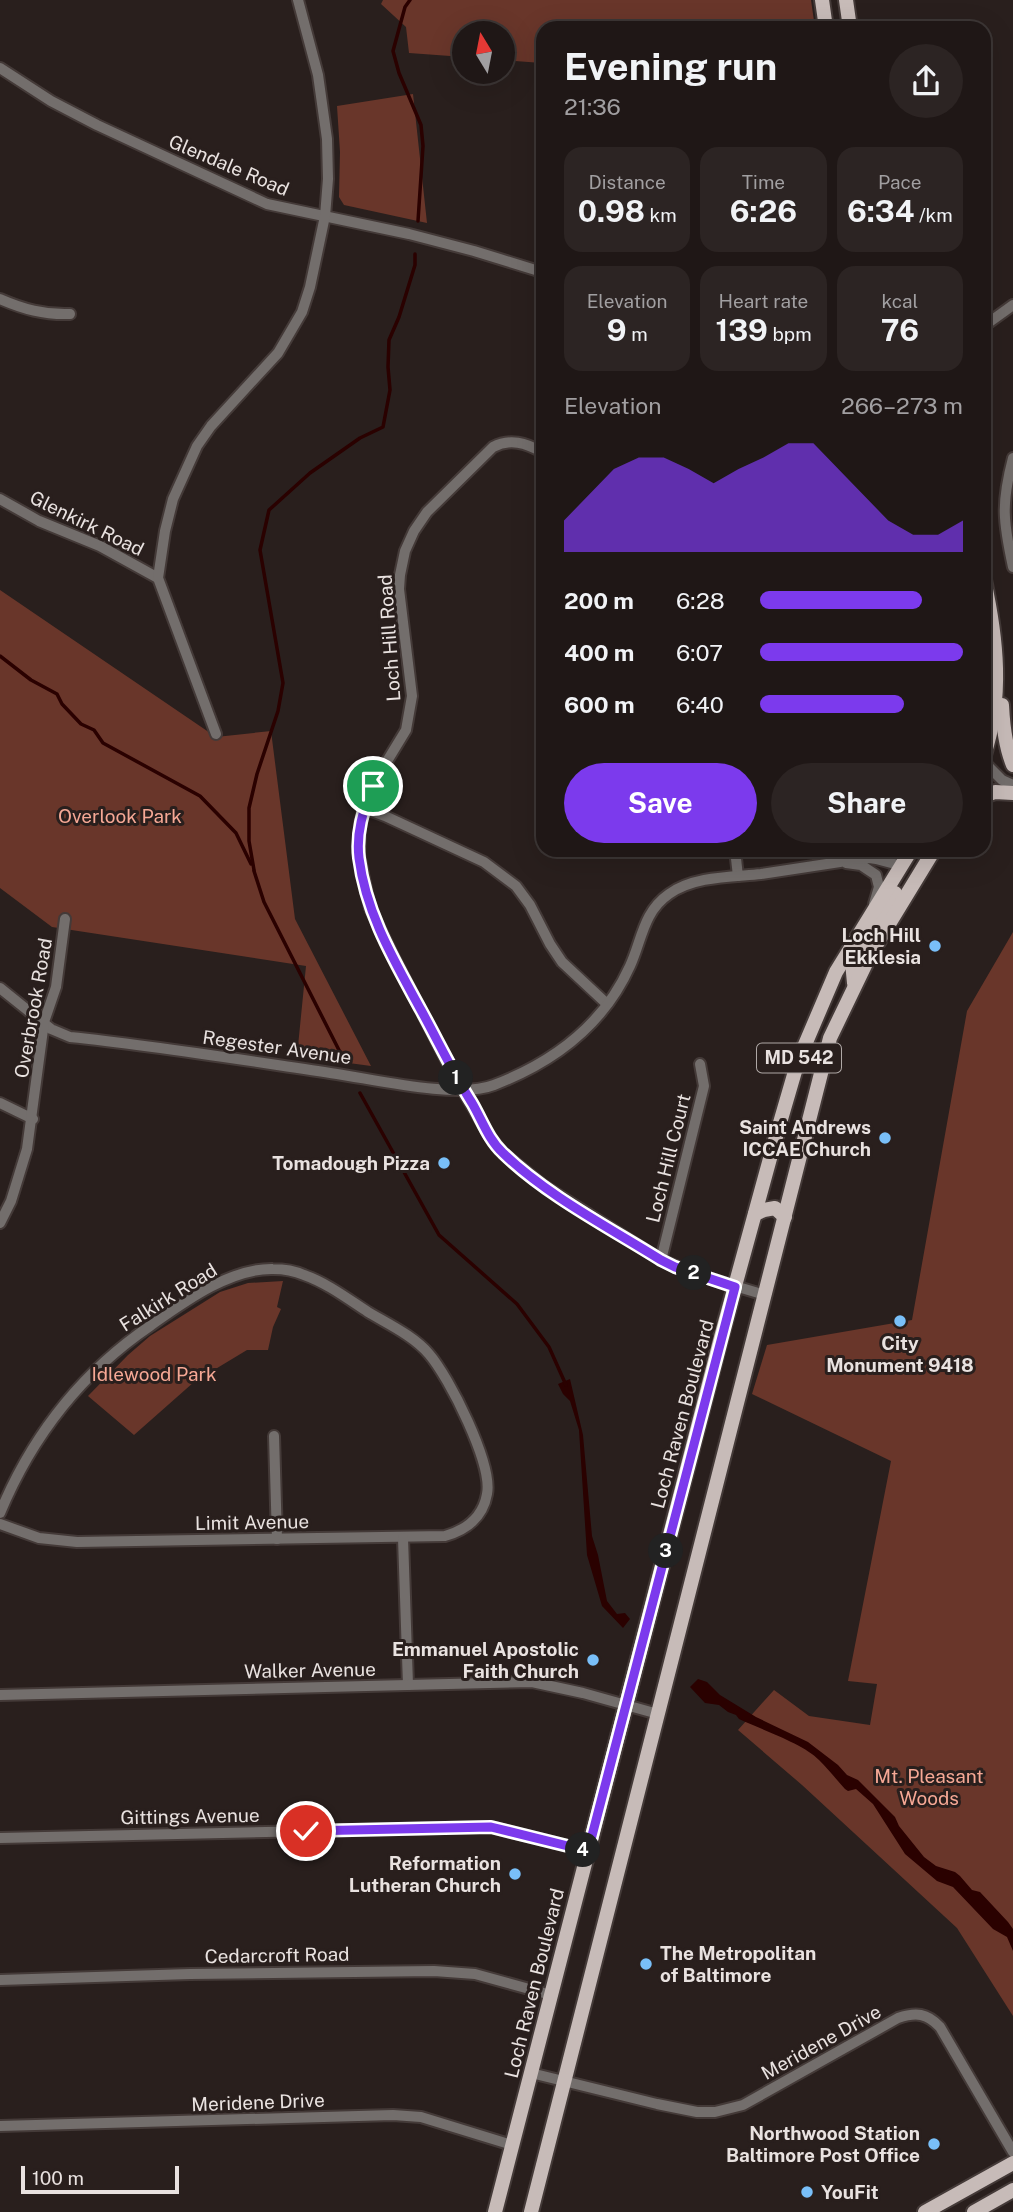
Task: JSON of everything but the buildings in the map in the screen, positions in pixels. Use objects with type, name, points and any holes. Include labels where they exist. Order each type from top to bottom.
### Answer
[{"type":"main road","points":[[822,0],[825,21]]},
{"type":"main road","points":[[846,0],[849,21]]},
{"type":"main road","points":[[991,617],[1003,726],[1013,765]]},
{"type":"main road","points":[[991,728],[995,713],[996,661]]},
{"type":"main road","points":[[991,793],[1013,793]]},
{"type":"main road","name":"Loch Raven Boulevard","points":[[495,2212],[721,1337],[798,1061],[836,972],[907,857]]},
{"type":"main road","name":"MD 542","points":[[765,1295],[830,1038],[870,955],[930,857]]},
{"type":"main road","points":[[920,872],[935,857]]},
{"type":"main road","points":[[854,985],[852,962],[900,884],[901,866]]},
{"type":"main road","points":[[755,1214],[775,1208],[785,1217]]},
{"type":"main road","points":[[531,2212],[765,1295]]},
{"type":"main road","points":[[925,2212],[1013,2163]]},
{"type":"main road","points":[[974,2212],[1013,2190]]},
{"type":"street","points":[[216,734],[158,578],[170,510],[197,446],[211,426],[278,354],[302,312],[310,288],[326,216],[328,179],[324,108],[298,0]]},
{"type":"street","name":"Glendale Road","points":[[0,68],[51,101],[97,125],[249,197],[268,204],[463,248],[536,270]]},
{"type":"street","points":[[0,299],[33,312],[70,314]]},
{"type":"street","points":[[991,321],[1013,305]]},
{"type":"street","name":"Loch Hill Road","points":[[536,450],[516,442],[506,442],[493,447],[427,512],[414,531],[402,563],[400,589],[412,685],[411,709],[405,730],[378,776],[364,808],[358,838],[359,855],[370,908],[462,1089],[496,1146],[544,1186],[661,1260],[675,1267],[765,1295]]},
{"type":"street","points":[[1013,458],[1003,506],[1013,567]]},
{"type":"street","name":"Glenkirk Road","points":[[0,499],[39,521],[100,546],[158,578]]},
{"type":"street","points":[[991,769],[1002,780],[1013,785]]},
{"type":"street","points":[[364,808],[484,862],[516,886],[530,905],[555,953],[607,1004]]},
{"type":"street","points":[[736,857],[738,876]]},
{"type":"street","name":"Regester Avenue","points":[[0,988],[51,1030],[70,1037],[424,1087],[472,1090],[493,1086],[535,1068],[559,1053],[590,1024],[621,985],[632,963],[645,922],[658,903],[670,893],[697,882],[840,862],[858,857]]},
{"type":"street","name":"Regester Avenue","points":[[866,857],[901,866]]},
{"type":"street","name":"Regester Avenue","points":[[840,862],[861,865],[876,875],[879,887],[871,913]]},
{"type":"street","name":"Overbrook Road","points":[[0,1223],[20,1176],[33,1119],[44,1022],[56,987],[65,919]]},
{"type":"street","name":"Loch Hill Court","points":[[661,1260],[704,1086],[700,1064]]},
{"type":"street","points":[[0,1103],[33,1119]]},
{"type":"street","name":"Falkirk Road","points":[[0,1513],[27,1455],[46,1425],[103,1363],[132,1338],[221,1282],[253,1271],[275,1269],[303,1274],[321,1282],[413,1340],[431,1356],[458,1400],[471,1430],[487,1477],[487,1495]]},
{"type":"street","points":[[275,1436],[277,1539]]},
{"type":"street","name":"Limit Avenue","points":[[0,1524],[39,1538],[77,1542],[445,1536],[468,1526],[483,1508],[487,1495]]},
{"type":"street","points":[[403,1538],[408,1685]]},
{"type":"street","name":"Walker Avenue","points":[[0,1695],[533,1682],[658,1714]]},
{"type":"street","name":"Gittings Avenue","points":[[0,1838],[491,1827],[588,1851]]},
{"type":"street","name":"Cedarcroft Road","points":[[0,1980],[190,1973],[434,1971],[475,1974],[551,1995]]},
{"type":"street","name":"Meridene Drive","points":[[531,2073],[657,2104],[697,2112],[715,2112],[743,2105],[898,2018],[909,2014],[925,2016],[932,2019],[951,2044],[1013,2152]]},
{"type":"street","name":"Meridene Drive","points":[[0,2126],[393,2115],[421,2118],[512,2145]]},
{"type":"green space","points":[[383,0],[811,0],[814,21],[536,21],[536,63],[515,61],[515,21],[452,21],[452,56],[409,53],[406,27],[381,4]]},
{"type":"green space","points":[[413,94],[427,223],[344,205],[339,197],[337,106]]},
{"type":"green space","name":"Overlook Park","points":[[0,590],[216,737],[271,731],[295,919],[371,1066],[297,1056],[306,966],[52,927],[0,888]]},
{"type":"green space","name":"Mt. Pleasant Woods","points":[[1013,932],[1013,2016],[957,1928],[802,1785],[738,1730],[774,1690],[809,1716],[870,1725],[877,1684],[848,1681],[891,1461],[752,1394],[767,1345],[912,1320],[967,1011]]},
{"type":"green space","name":"Idlewood Park","points":[[283,1281],[277,1307],[281,1309],[273,1327],[268,1350],[247,1350],[194,1382],[134,1435],[88,1396],[150,1336],[220,1292],[248,1283]]},
{"type":"shaded area","points":[[570,1379],[583,1435],[592,1536],[607,1601],[617,1614],[625,1613],[630,1619],[623,1628],[602,1606],[587,1555],[579,1430],[570,1401],[558,1384]]},
{"type":"shaded area","points":[[698,1679],[707,1682],[720,1695],[756,1717],[808,1742],[847,1775],[858,1780],[895,1817],[924,1857],[936,1866],[955,1872],[972,1890],[980,1892],[1008,1922],[1013,1929],[1013,1951],[1007,1937],[993,1929],[953,1887],[937,1881],[905,1854],[873,1804],[856,1789],[845,1789],[819,1760],[803,1748],[739,1719],[719,1705],[705,1703],[690,1687]]},
{"type":"waterway","points":[[410,0],[405,7],[393,51],[399,73],[421,125],[423,146],[418,221]]},
{"type":"waterway","points":[[254,870],[249,841],[249,808],[278,711],[283,683],[260,550],[269,510],[310,473],[360,438],[383,427],[390,390],[389,340],[415,265],[415,254]]},
{"type":"waterway","points":[[0,656],[31,680],[57,694],[62,704],[81,724],[94,730],[103,743],[200,796],[236,833],[251,864]]},
{"type":"waterway","points":[[254,871],[264,902],[344,1060]]},
{"type":"waterway","points":[[360,1093],[439,1235],[517,1304],[549,1347],[566,1385]]},
{"type":"place","name":"Loch Hill Ekklesia","points":[[935,946]]},
{"type":"place","name":"Saint Andrews ICCAE Church","points":[[885,1138]]},
{"type":"place","name":"Tomadough Pizza","points":[[444,1163]]},
{"type":"place","name":"City Monument 9418","points":[[900,1321]]},
{"type":"place","name":"Emmanuel Apostolic Faith Church","points":[[593,1660]]},
{"type":"place","name":"Reformation Lutheran Church","points":[[515,1874]]},
{"type":"place","name":"The Metropolitan of Baltimore","points":[[646,1964]]},
{"type":"place","name":"Northwood Station Baltimore Post Office","points":[[934,2144]]},
{"type":"place","name":"YouFit","points":[[807,2192]]},
{"type":"route","points":[[306,1831],[491,1827],[588,1851],[735,1287],[661,1260],[544,1186],[496,1146],[454,1075],[370,908],[361,871],[358,838],[364,808],[373,786]]}]
